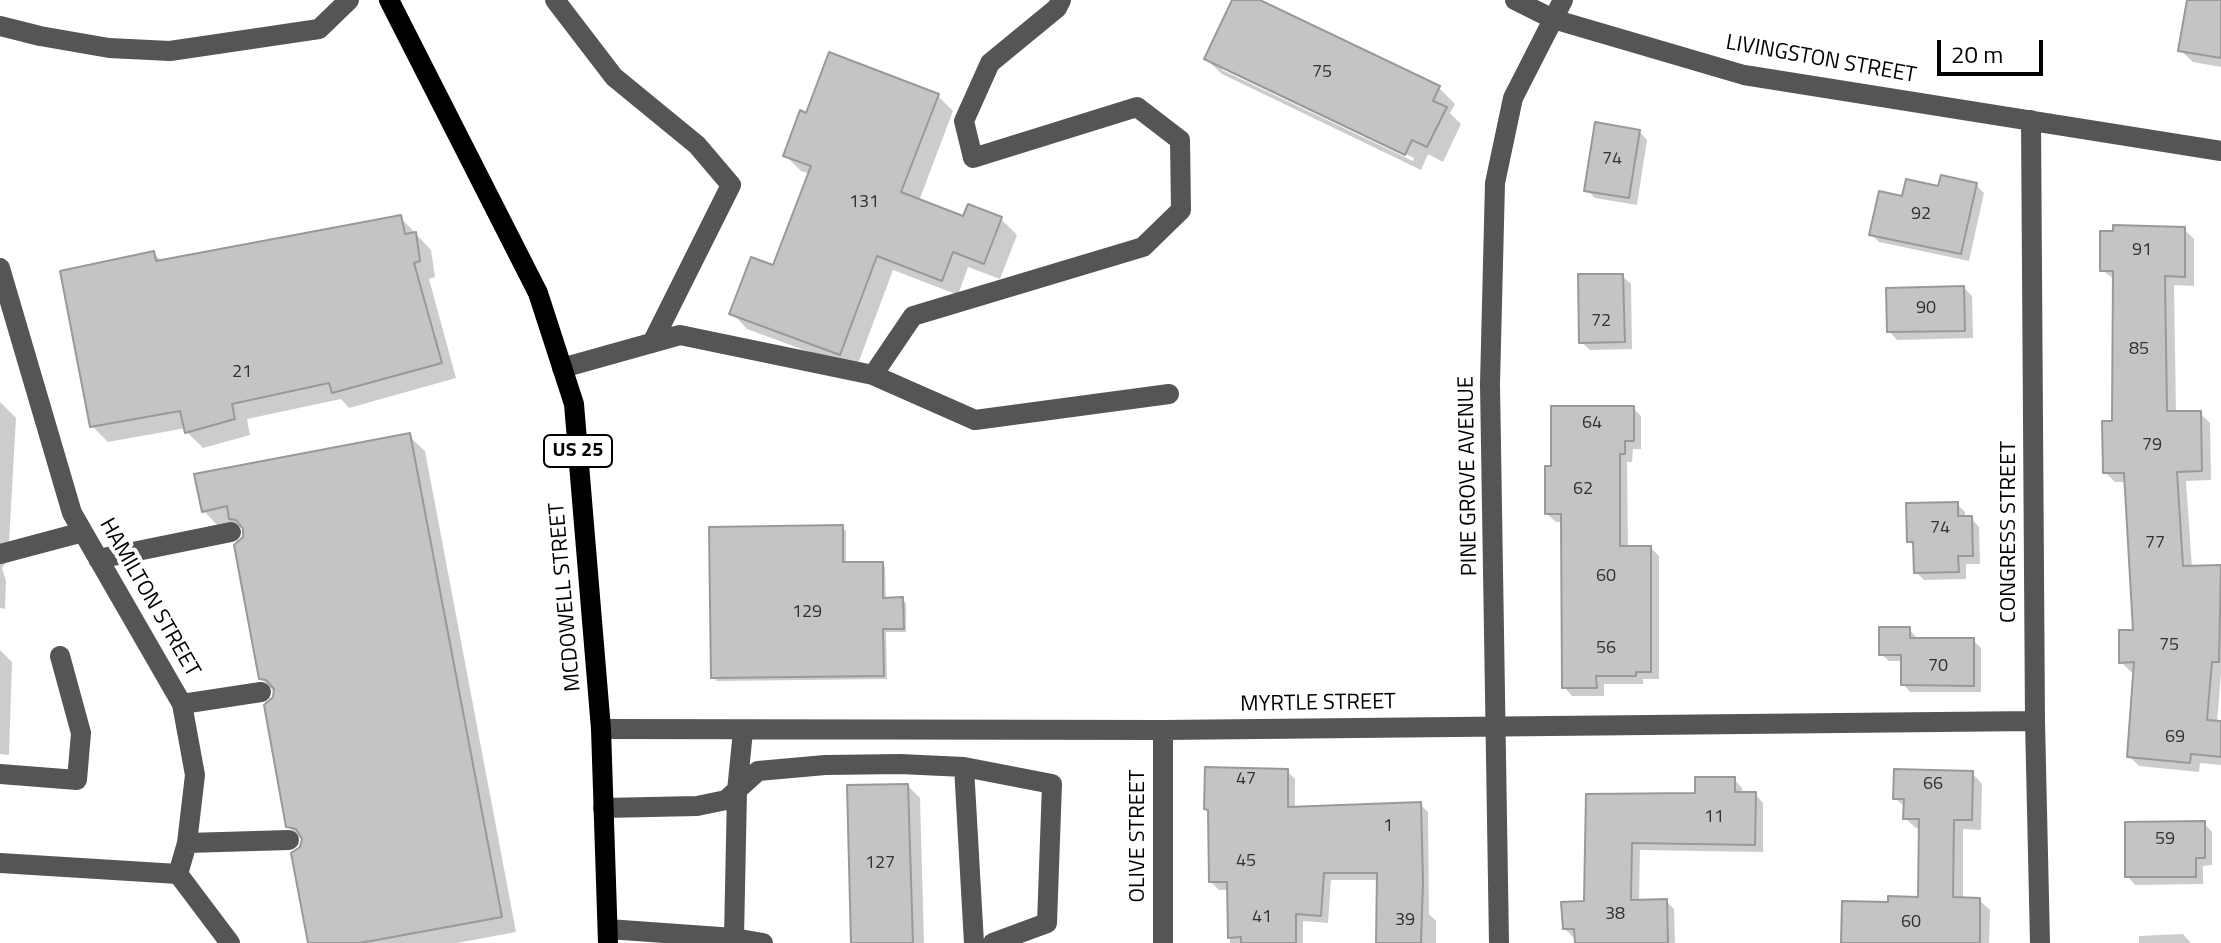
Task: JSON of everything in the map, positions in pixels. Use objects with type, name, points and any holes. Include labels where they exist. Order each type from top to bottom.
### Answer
[{"type":"main road","name":"MCDOWELL STREET","points":[[389,0],[538,293],[574,404],[601,729],[608,936]]},
{"type":"street","points":[[0,26],[109,48],[170,51],[319,29],[349,0]]},
{"type":"street","points":[[555,0],[614,77],[697,145],[731,185],[652,343]]},
{"type":"street","points":[[873,375],[913,316],[1143,247],[1181,210],[1180,140],[1137,107],[973,158],[964,121],[990,63],[1057,8],[1061,0]]},
{"type":"street","name":"LIVINGSTON STREET","points":[[1515,0],[1553,19],[1744,75],[2221,151]]},
{"type":"street","name":"PINE GROVE AVENUE","points":[[1499,943],[1490,384],[1495,183],[1513,98],[1563,0]]},
{"type":"street","name":"CONGRESS STREET","points":[[2031,120],[2035,721],[2040,943]]},
{"type":"street","name":"HAMILTON STREET","points":[[0,268],[72,513],[182,704],[195,775],[187,843],[178,874]]},
{"type":"street","points":[[562,368],[680,335],[873,375],[975,420],[1169,394]]},
{"type":"street","points":[[0,554],[83,532]]},
{"type":"street","points":[[98,559],[231,532]]},
{"type":"street","points":[[0,774],[77,780],[81,733],[60,656]]},
{"type":"street","points":[[182,704],[261,692]]},
{"type":"street","name":"MYRTLE STREET","points":[[601,729],[1163,730],[2035,721]]},
{"type":"street","name":"OLIVE STREET","points":[[1163,730],[1163,943]]},
{"type":"street","points":[[734,938],[737,791],[743,731]]},
{"type":"street","points":[[603,808],[697,806],[726,800],[758,771],[825,765],[964,767],[1052,784],[1047,923],[993,943]]},
{"type":"street","points":[[964,767],[974,943]]},
{"type":"street","points":[[187,843],[289,840]]},
{"type":"street","points":[[0,863],[178,874],[230,943]]},
{"type":"street","points":[[608,936],[734,938],[763,943]]},
{"type":"building","points":[[1232,0],[1260,0],[1440,86],[1433,101],[1447,107],[1427,147],[1412,140],[1405,155],[1204,59]]},
{"type":"building","points":[[2187,0],[2221,0],[2221,58],[2178,51]]},
{"type":"building","points":[[829,52],[939,94],[901,192],[963,216],[968,204],[1002,217],[984,264],[953,252],[942,281],[877,256],[840,355],[729,314],[751,257],[773,265],[811,166],[783,156],[800,110],[806,113]]},
{"type":"building","points":[[1595,122],[1640,130],[1629,198],[1584,191]]},
{"type":"building","points":[[1941,175],[1977,183],[1961,254],[1869,235],[1879,191],[1902,196],[1906,179],[1938,186]]},
{"type":"building","points":[[401,215],[405,234],[416,232],[420,261],[414,263],[442,363],[332,393],[329,383],[232,404],[235,419],[185,433],[180,411],[90,427],[60,271],[154,251],[156,261]]},
{"type":"building","points":[[2113,225],[2185,227],[2185,277],[2165,276],[2167,411],[2201,411],[2202,471],[2177,472],[2183,566],[2221,565],[2219,662],[2212,662],[2207,720],[2221,721],[2221,757],[2191,754],[2190,763],[2127,757],[2134,662],[2119,663],[2119,630],[2133,630],[2124,473],[2103,473],[2102,421],[2112,421],[2113,271],[2100,271],[2100,231],[2113,231]]},
{"type":"building","points":[[1578,274],[1623,274],[1625,342],[1579,343]]},
{"type":"building","points":[[1964,286],[1965,331],[1887,332],[1886,288]]},
{"type":"building","points":[[1551,406],[1634,406],[1634,441],[1625,441],[1625,454],[1620,454],[1620,546],[1651,546],[1651,672],[1636,672],[1636,676],[1596,676],[1597,688],[1562,688],[1561,514],[1545,514],[1545,466],[1551,466]]},
{"type":"building","points":[[410,433],[502,917],[360,943],[308,943],[291,853],[300,847],[302,839],[296,829],[286,827],[264,705],[273,697],[274,689],[266,680],[259,679],[234,545],[243,537],[243,529],[236,520],[229,519],[227,506],[202,512],[194,474]]},
{"type":"building","points":[[1958,502],[1958,516],[1972,516],[1973,556],[1958,556],[1959,572],[1914,573],[1913,542],[1907,542],[1906,503]]},
{"type":"building","points":[[843,525],[843,562],[883,562],[883,598],[903,597],[904,629],[883,629],[884,676],[711,678],[709,527]]},
{"type":"building","points":[[1879,627],[1910,627],[1910,638],[1974,638],[1974,686],[1901,685],[1901,655],[1879,655]]},
{"type":"building","points":[[1205,767],[1288,769],[1288,807],[1421,802],[1421,943],[1376,943],[1377,873],[1324,873],[1321,916],[1296,914],[1296,943],[1241,943],[1241,937],[1228,938],[1227,882],[1209,882],[1208,810],[1204,809]]},
{"type":"building","points":[[1894,769],[1973,771],[1972,820],[1954,820],[1953,897],[1980,898],[1980,943],[1841,943],[1842,901],[1888,902],[1888,896],[1918,897],[1919,819],[1903,819],[1904,799],[1893,799]]},
{"type":"building","points":[[1695,777],[1735,777],[1735,792],[1756,792],[1755,845],[1632,843],[1631,900],[1667,899],[1668,943],[1575,943],[1574,929],[1563,929],[1561,902],[1584,901],[1586,794],[1695,793]]},
{"type":"building","points":[[908,784],[913,943],[851,943],[847,785]]},
{"type":"building","points":[[2205,821],[2205,858],[2196,858],[2196,877],[2125,877],[2125,822]]}]
